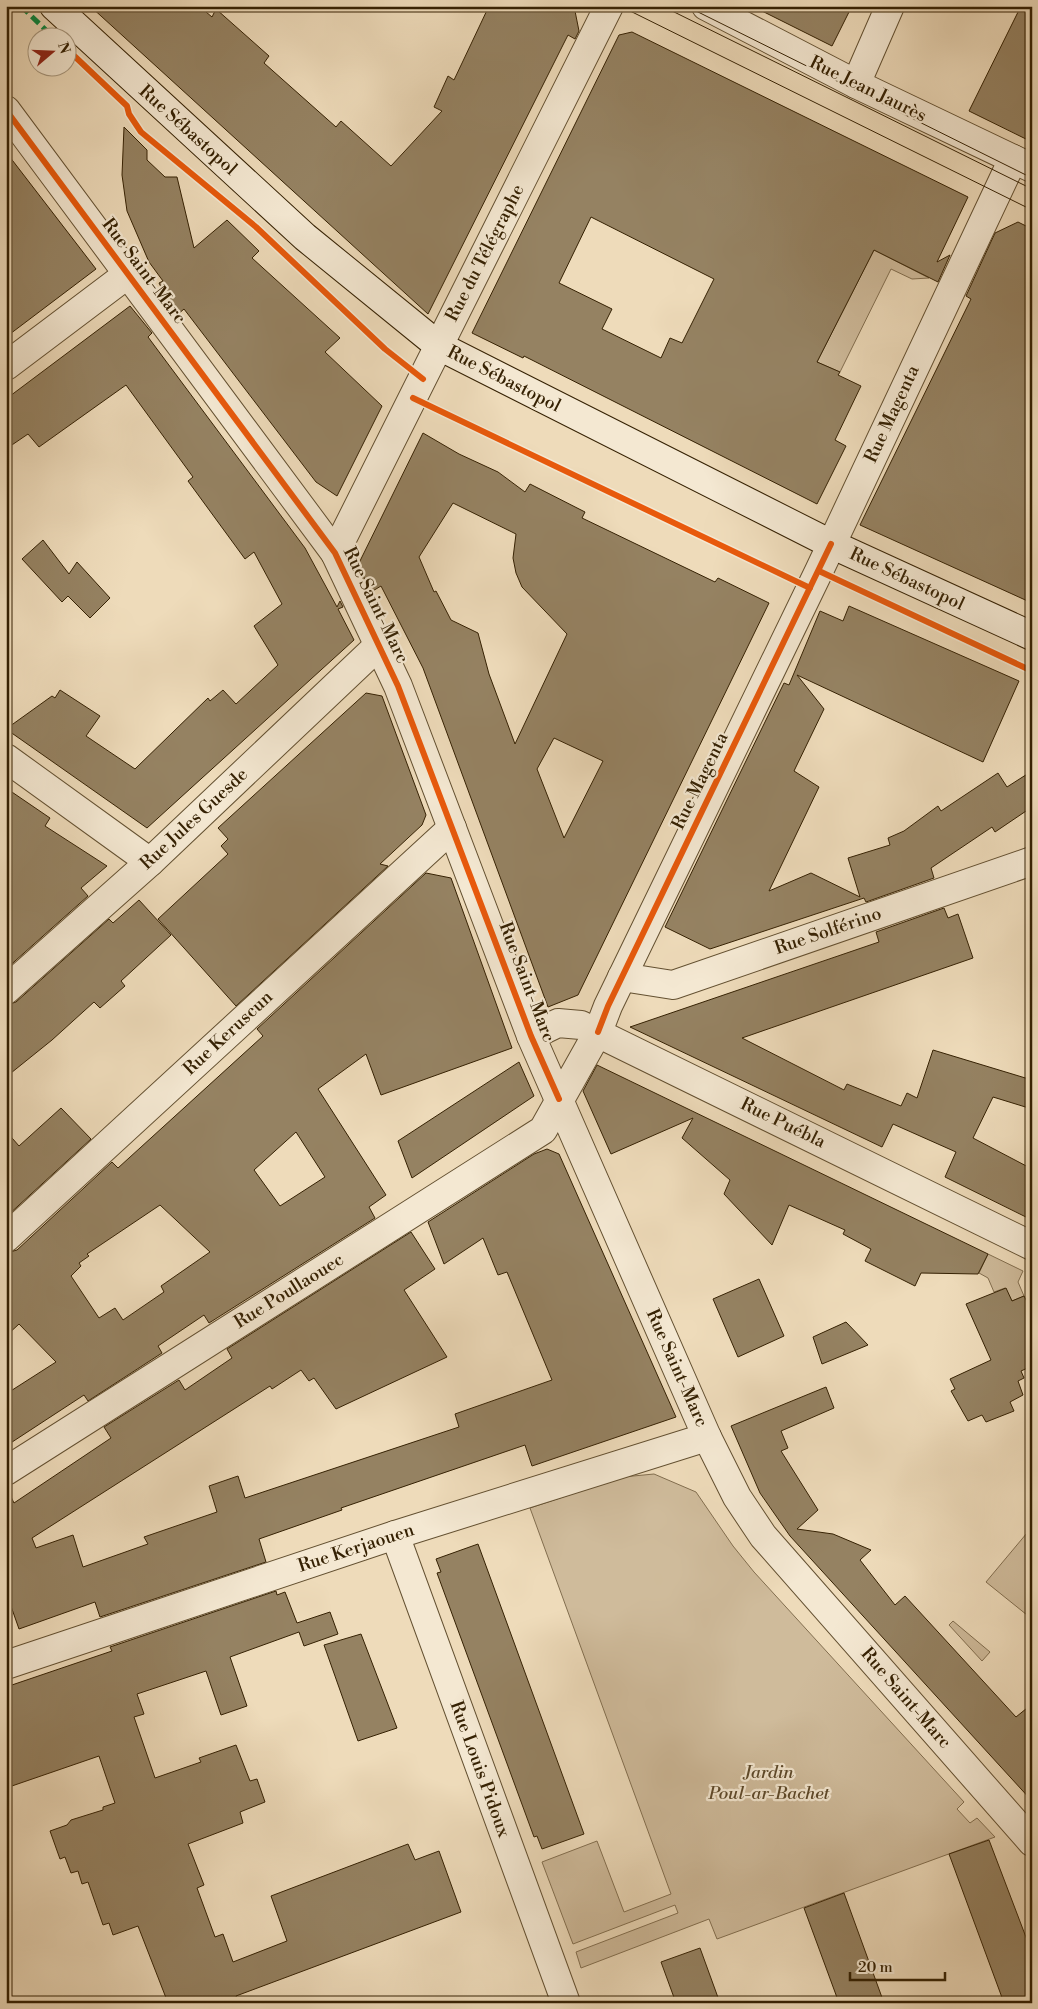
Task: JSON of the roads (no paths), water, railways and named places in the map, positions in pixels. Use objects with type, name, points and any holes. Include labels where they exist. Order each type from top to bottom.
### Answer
[{"type":"street","name":"Rue Sébastopol","points":[[54,6],[305,237],[439,346],[831,544],[1032,636]]},
{"type":"street","name":"Rue du Télégraphe","points":[[335,553],[609,6]]},
{"type":"street","name":"Rue Jean Jaurès","points":[[706,6],[856,84],[1022,164]]},
{"type":"street","points":[[856,84],[890,6]]},
{"type":"street","name":"Rue Saint-Marc","points":[[6,110],[335,553],[398,686],[531,1036],[707,1437],[737,1496],[763,1536],[1032,1842]]},
{"type":"street","name":"Rue Magenta","points":[[559,1099],[598,1032],[622,977],[831,544],[1022,164]]},
{"type":"street","points":[[6,366],[128,274]]},
{"type":"street","name":"Rue Jules Guesde","points":[[6,990],[150,862],[379,645]]},
{"type":"street","points":[[6,758],[150,862]]},
{"type":"street","name":"Rue Keruscun","points":[[6,1238],[452,828]]},
{"type":"street","name":"Rue Solférino","points":[[622,977],[673,985],[1032,861]]},
{"type":"street","name":"Rue Puébla","points":[[531,1036],[558,1023],[581,1025],[598,1032],[1032,1246]]},
{"type":"street","name":"Rue Poullaouec","points":[[6,1471],[543,1130],[559,1099]]},
{"type":"street","name":"Rue Kerjaouen","points":[[6,1665],[395,1535],[707,1437]]},
{"type":"street","name":"Rue Louis Pidoux","points":[[395,1535],[566,2003]]},
{"type":"tram line","points":[[620,6],[1032,210]]},
{"type":"tram line","points":[[662,6],[1032,189]]},
{"type":"tram line","points":[[686,6],[1032,178]]},
{"type":"park label","name":"Jardin Poul-ar-Bachet","points":[[769,1782]]}]
